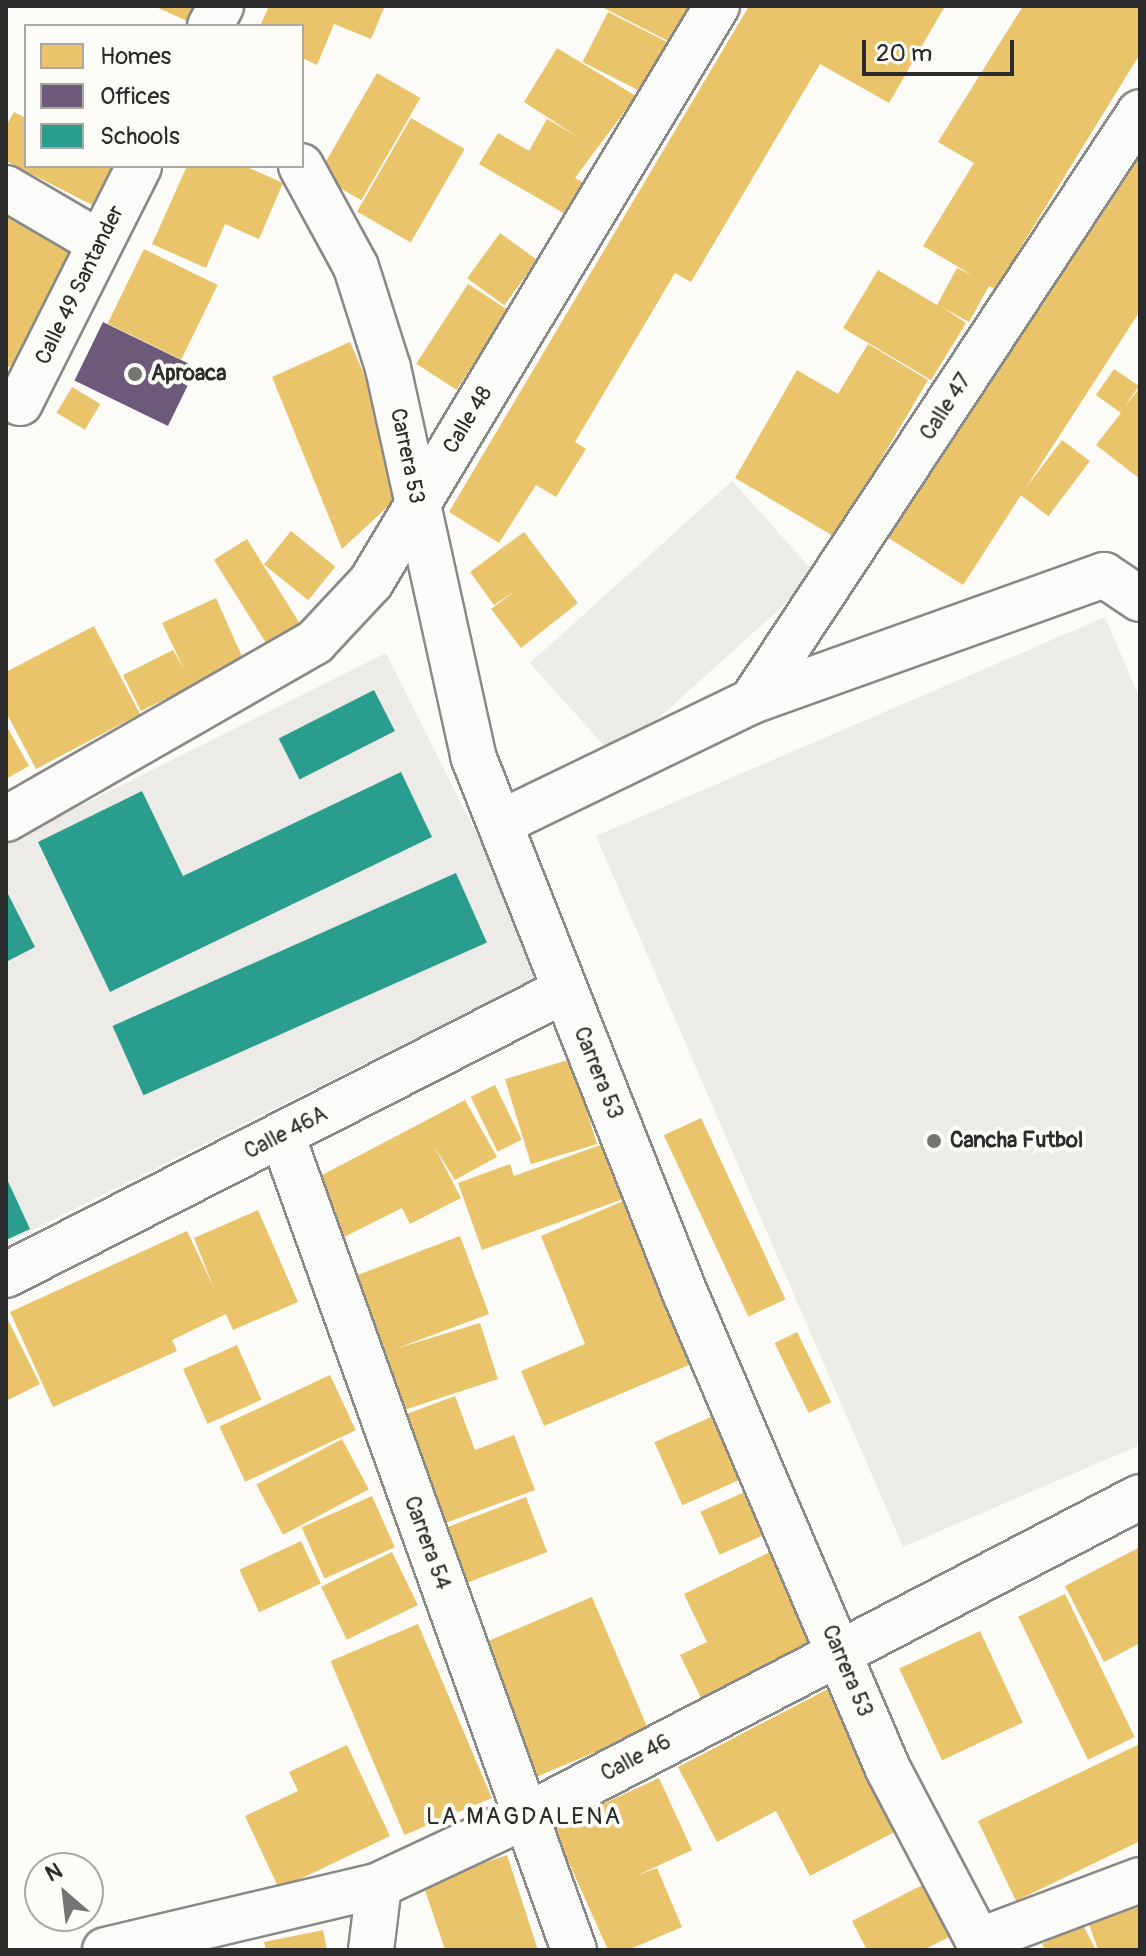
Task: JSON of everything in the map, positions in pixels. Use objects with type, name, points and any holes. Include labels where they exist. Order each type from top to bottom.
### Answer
[{"type":"street","points":[[211,24],[221,6]]},
{"type":"street","name":"Calle 48","points":[[6,819],[315,642],[371,582],[717,6]]},
{"type":"street","name":"Calle 47","points":[[752,701],[1140,112]]},
{"type":"street","name":"Calle 49 Santander","points":[[20,403],[138,168]]},
{"type":"street","name":"Carrera 53","points":[[302,168],[356,267],[418,504],[473,756],[565,990],[888,1769],[980,1945]]},
{"type":"street","points":[[6,188],[100,243]]},
{"type":"street","points":[[500,823],[752,701],[1104,575],[1140,599]]},
{"type":"street","name":"Calle 46A","points":[[6,1275],[565,990]]},
{"type":"street","name":"Carrera 54","points":[[282,1135],[574,1950]]},
{"type":"street","name":"Calle 46","points":[[105,1950],[379,1885],[524,1817],[838,1651],[1140,1497]]},
{"type":"street","points":[[980,1945],[1140,1880]]},
{"type":"street","points":[[371,1950],[379,1885]]},
{"type":"shaded area","points":[[732,481],[817,575],[615,757],[530,663]]},
{"type":"shaded area","name":"Cancha Futbol","points":[[1105,617],[1140,699],[1140,1445],[903,1547],[596,836]]},
{"type":"shaded area","points":[[386,653],[546,973],[6,1243],[6,843]]},
{"type":"building: Homes","points":[[154,6],[194,6],[187,21]]},
{"type":"building: Homes","points":[[269,6],[385,6],[371,39],[334,24],[317,65],[304,59],[304,24],[261,24]]},
{"type":"building: Homes","points":[[600,6],[699,6],[678,46]]},
{"type":"building: Homes","points":[[749,6],[945,6],[889,103],[820,64],[691,282],[675,273],[575,442],[586,449],[556,497],[536,485],[499,543],[449,512]]},
{"type":"building: Homes","points":[[1023,6],[1140,6],[1140,54],[995,289],[989,286],[969,322],[942,307],[966,323],[931,380],[843,328],[878,270],[937,305],[957,268],[972,275],[923,246],[974,163],[938,142]]},
{"type":"building: Homes","points":[[608,12],[669,43],[643,93],[583,62]]},
{"type":"building: Homes","points":[[557,48],[636,96],[575,178],[586,184],[567,215],[479,164],[498,133],[529,151],[547,119],[578,137],[524,102]]},
{"type":"building: Homes","points":[[377,73],[420,98],[361,200],[318,175]]},
{"type":"building: Homes","points":[[14,112],[24,117],[24,168],[115,168],[102,210],[6,161],[6,126]]},
{"type":"building: Homes","points":[[411,118],[465,149],[411,243],[357,212]]},
{"type":"building: Homes","points":[[1140,145],[1140,311],[963,585],[887,537]]},
{"type":"building: Homes","points":[[186,168],[249,168],[283,183],[259,239],[225,224],[206,268],[152,244]]},
{"type":"building: Homes","points":[[6,216],[78,254],[15,370],[6,365]]},
{"type":"building: Homes","points":[[500,233],[537,260],[504,305],[467,278]]},
{"type":"building: Homes","points":[[144,249],[218,285],[181,360],[108,324]]},
{"type":"building: Homes","points":[[468,284],[508,310],[457,390],[416,364]]},
{"type":"building: Homes","points":[[350,342],[412,484],[342,549],[272,377]]},
{"type":"building: Homes","points":[[868,344],[928,380],[835,537],[735,478],[797,370],[838,394]]},
{"type":"building: Homes","points":[[1114,369],[1139,386],[1124,407],[1140,388],[1140,479],[1096,445],[1121,413],[1096,395]]},
{"type":"building: Homes","points":[[72,387],[100,404],[85,430],[57,413]]},
{"type":"building: Homes","points":[[1062,440],[1090,461],[1048,516],[1020,495]]},
{"type":"building: Homes","points":[[291,531],[335,567],[308,600],[264,564]]},
{"type":"building: Homes","points":[[524,532],[578,603],[521,648],[491,609],[516,590],[494,605],[470,572]]},
{"type":"building: Homes","points":[[247,539],[301,626],[268,646],[214,560]]},
{"type":"building: Homes","points":[[216,598],[244,661],[141,711],[123,675],[173,650],[185,671],[162,623]]},
{"type":"building: Homes","points":[[94,626],[140,714],[36,769],[6,712],[6,672]]},
{"type":"building: Homes","points":[[6,725],[29,766],[6,779]]},
{"type":"building: Homes","points":[[571,1059],[597,1144],[531,1164],[505,1079]]},
{"type":"building: Homes","points":[[495,1085],[522,1140],[497,1152],[471,1097]]},
{"type":"building: Homes","points":[[465,1100],[497,1157],[455,1180],[434,1146],[461,1198],[410,1224],[402,1208],[334,1242],[305,1184]]},
{"type":"building: Homes","points":[[701,1118],[786,1299],[748,1317],[664,1135]]},
{"type":"building: Homes","points":[[606,1143],[626,1198],[482,1250],[458,1183],[510,1164],[514,1176]]},
{"type":"building: Homes","points":[[628,1199],[696,1362],[544,1426],[521,1371],[585,1344],[541,1236]]},
{"type":"building: Homes","points":[[258,1210],[298,1302],[233,1330],[226,1314],[172,1340],[177,1351],[53,1407],[10,1312],[187,1231],[214,1288],[194,1238]]},
{"type":"building: Homes","points":[[460,1236],[489,1314],[395,1349],[480,1323],[498,1379],[398,1412],[350,1278]]},
{"type":"building: Homes","points":[[6,1316],[40,1384],[6,1401]]},
{"type":"building: Homes","points":[[797,1332],[831,1402],[809,1413],[775,1343]]},
{"type":"building: Homes","points":[[237,1345],[261,1400],[208,1424],[183,1369]]},
{"type":"building: Homes","points":[[330,1375],[356,1430],[245,1482],[219,1427]]},
{"type":"building: Homes","points":[[455,1396],[475,1450],[514,1435],[535,1490],[437,1526],[396,1418]]},
{"type":"building: Homes","points":[[711,1417],[739,1480],[682,1505],[654,1442]]},
{"type":"building: Homes","points":[[342,1439],[369,1489],[283,1535],[256,1485]]},
{"type":"building: Homes","points":[[747,1491],[766,1534],[720,1555],[700,1512]]},
{"type":"building: Homes","points":[[372,1496],[395,1547],[324,1578],[302,1527]]},
{"type":"building: Homes","points":[[526,1497],[547,1552],[463,1584],[442,1529]]},
{"type":"building: Homes","points":[[301,1541],[321,1584],[259,1612],[239,1570]]},
{"type":"building: Homes","points":[[1140,1547],[1140,1643],[1104,1662],[1065,1586]]},
{"type":"building: Homes","points":[[774,1550],[819,1642],[702,1700],[680,1655],[707,1642],[684,1594]]},
{"type":"building: Homes","points":[[392,1552],[418,1605],[347,1640],[321,1587]]},
{"type":"building: Homes","points":[[1065,1594],[1135,1737],[1088,1760],[1018,1617]]},
{"type":"building: Homes","points":[[592,1597],[648,1730],[537,1777],[481,1644]]},
{"type":"building: Homes","points":[[418,1624],[492,1798],[404,1835],[331,1661]]},
{"type":"building: Homes","points":[[980,1631],[1023,1723],[942,1760],[899,1669]]},
{"type":"building: Homes","points":[[832,1687],[904,1827],[810,1876],[776,1811],[717,1842],[678,1767]]},
{"type":"building: Homes","points":[[1140,1744],[1140,1841],[1016,1901],[978,1821]]},
{"type":"building: Homes","points":[[347,1745],[390,1836],[279,1889],[245,1816],[298,1791],[289,1772]]},
{"type":"building: Homes","points":[[659,1778],[692,1850],[636,1876],[657,1868],[682,1927],[628,1950],[608,1950],[553,1827]]},
{"type":"building: Homes","points":[[507,1855],[538,1950],[445,1950],[423,1884]]},
{"type":"building: Homes","points":[[936,1878],[963,1930],[923,1950],[867,1950],[852,1921]]},
{"type":"building: Homes","points":[[1140,1906],[1140,1950],[1098,1950],[1089,1924]]},
{"type":"building: Homes","points":[[1082,1923],[1096,1950],[1046,1950],[1042,1944]]},
{"type":"building: Homes","points":[[323,1930],[327,1950],[266,1950],[264,1942]]},
{"type":"building: Offices","name":"Aproaca","points":[[103,322],[196,368],[168,426],[75,380]]},
{"type":"building: Schools","points":[[374,690],[395,731],[300,780],[279,739]]},
{"type":"building: Schools","points":[[401,772],[432,837],[110,992],[38,842],[142,791],[183,876]]},
{"type":"building: Schools","points":[[456,873],[487,942],[143,1095],[113,1026]]},
{"type":"building: Schools","points":[[6,890],[35,947],[6,962]]},
{"type":"building: Schools","points":[[6,1177],[30,1229],[6,1240]]},
{"type":"place","name":"Aproaca","points":[[135,374]]},
{"type":"place","name":"Cancha Futbol","points":[[934,1141]]},
{"type":"district","name":"LA MAGDALENA","points":[[524,1817]]}]
